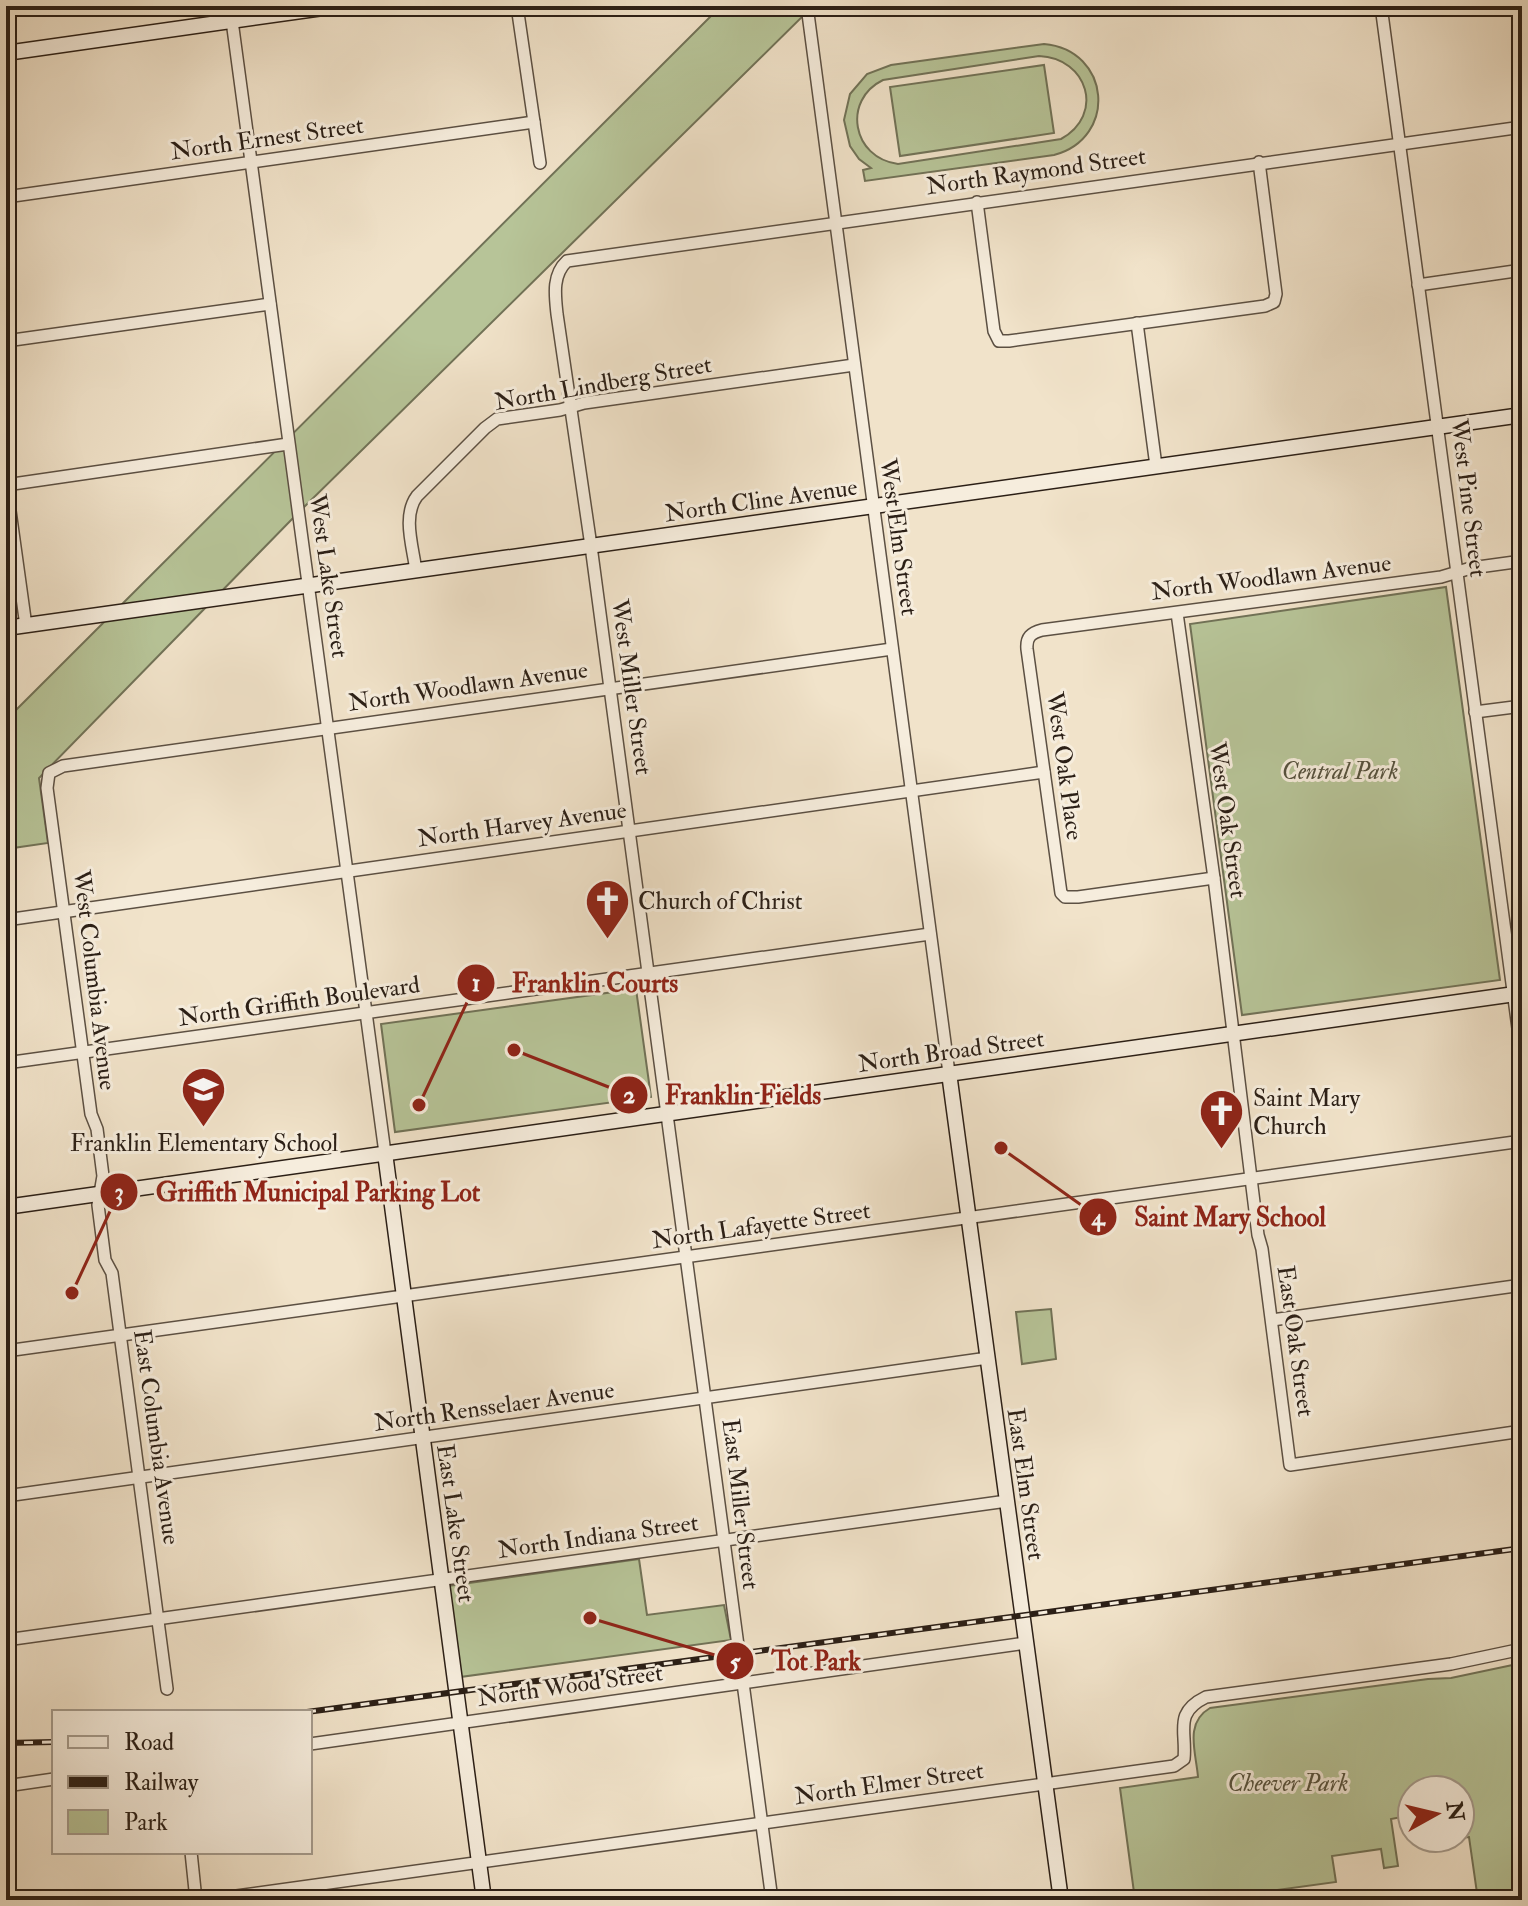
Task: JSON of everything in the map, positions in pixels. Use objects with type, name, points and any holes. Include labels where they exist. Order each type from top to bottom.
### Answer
[{"type":"street","points":[[6,53],[231,13],[337,6]]},
{"type":"street","points":[[517,6],[540,163]]},
{"type":"street","name":"West Elm Street","points":[[807,6],[949,1073]]},
{"type":"street","name":"West Pine Street","points":[[1381,6],[1475,712],[1518,994],[1522,1058]]},
{"type":"street","name":"West Lake Street","points":[[231,13],[385,1153]]},
{"type":"street","name":"North Ernest Street","points":[[6,197],[534,122]]},
{"type":"street","name":"North Raymond Street","points":[[560,268],[567,261],[1522,127]]},
{"type":"street","points":[[977,202],[994,331],[999,341],[1265,306],[1274,302],[1275,290],[1259,162]]},
{"type":"street","name":"West Miller Street","points":[[560,268],[556,301],[667,1113]]},
{"type":"street","points":[[1418,285],[1522,270]]},
{"type":"street","points":[[6,341],[270,304]]},
{"type":"street","points":[[1137,323],[1156,466]]},
{"type":"street","name":"North Lindberg Street","points":[[416,571],[409,514],[417,496],[493,421],[584,403],[854,365]]},
{"type":"street","name":"North Cline Avenue","points":[[6,628],[1522,415]]},
{"type":"street","points":[[26,626],[6,484],[288,444]]},
{"type":"street","name":"North Woodlawn Avenue","points":[[1027,639],[1042,630],[1456,573],[1522,561]]},
{"type":"street","name":"West Oak Street","points":[[1177,613],[1232,1034]]},
{"type":"street","name":"West Oak Place","points":[[1027,639],[1059,885],[1065,897],[1214,878]]},
{"type":"street","name":"North Woodlawn Avenue","points":[[50,771],[63,766],[892,649]]},
{"type":"street","points":[[1475,712],[1522,706]]},
{"type":"street","name":"West Columbia Avenue","points":[[50,771],[47,788],[82,1053],[103,1176],[100,1193]]},
{"type":"street","name":"North Harvey Avenue","points":[[6,920],[1044,772]]},
{"type":"street","name":"North Griffith Boulevard","points":[[6,1063],[930,934]]},
{"type":"street","name":"North Broad Street","points":[[6,1207],[1518,994]]},
{"type":"street","name":"East Oak Street","points":[[1232,1034],[1290,1465],[1522,1431]]},
{"type":"street","name":"East Elm Street","points":[[949,1073],[1061,1900]]},
{"type":"street","name":"East Miller Street","points":[[667,1113],[772,1900]]},
{"type":"street","name":"North Lafayette Street","points":[[6,1351],[1522,1141]]},
{"type":"street","name":"East Lake Street","points":[[385,1153],[484,1900]]},
{"type":"street","name":"East Columbia Avenue","points":[[100,1193],[98,1205],[105,1260],[112,1273],[167,1689]]},
{"type":"street","points":[[1272,1320],[1522,1285]]},
{"type":"street","name":"North Rensselaer Avenue","points":[[6,1496],[988,1358]]},
{"type":"street","name":"North Indiana Street","points":[[6,1640],[1007,1501]]},
{"type":"street","name":"North Wood Street","points":[[312,1744],[1026,1643]]},
{"type":"street","name":"North Elmer Street","points":[[207,1900],[1178,1765],[1185,1756],[1182,1732],[1185,1717],[1193,1705],[1206,1697],[1451,1664],[1522,1649]]},
{"type":"street","points":[[6,1786],[52,1779]]},
{"type":"street","points":[[191,1854],[196,1900]]},
{"type":"green space","points":[[721,6],[807,6],[808,11],[298,513],[39,778],[48,843],[6,849],[6,720]]},
{"type":"green space","points":[[1044,44],[1066,50],[1083,61],[1093,77],[1098,95],[1097,114],[1089,131],[1075,146],[1054,155],[865,181],[863,170],[871,168],[859,159],[850,146],[844,120],[850,94],[867,74],[891,65]],"holes":[[[1039,56],[1056,59],[1069,66],[1079,77],[1085,89],[1086,103],[1075,129],[1061,139],[898,164],[882,159],[870,151],[862,140],[858,127],[862,101],[870,89],[883,80]]]},
{"type":"green space","points":[[1044,65],[1054,133],[900,156],[890,87]]},
{"type":"green space","name":"Central Park","points":[[1446,587],[1500,980],[1242,1015],[1190,624]]},
{"type":"green space","points":[[636,989],[651,1097],[395,1132],[381,1024]]},
{"type":"green space","points":[[1051,1309],[1056,1359],[1022,1364],[1016,1312]]},
{"type":"green space","points":[[639,1559],[647,1615],[724,1605],[731,1640],[460,1677],[448,1586]]},
{"type":"green space","name":"Cheever Park","points":[[1522,1663],[1522,1900],[1478,1900],[1471,1854],[1476,1854],[1476,1774],[1396,1774],[1396,1818],[1391,1819],[1398,1866],[1384,1868],[1381,1849],[1332,1856],[1336,1882],[1248,1894],[1234,1900],[1135,1900],[1120,1788],[1198,1777],[1194,1730],[1202,1714],[1210,1708],[1451,1678]]},
{"type":"railway","points":[[312,1711],[1522,1548]]},
{"type":"railway","points":[[6,1743],[52,1742]]},
{"type":"place","name":"Church of Christ","points":[[607,940]]},
{"type":"place","name":"Franklin Fields","points":[[514,1050]]},
{"type":"place","name":"Franklin Courts","points":[[419,1105]]},
{"type":"place","name":"Franklin Elementary School","points":[[204,1128]]},
{"type":"place","name":"Saint Mary School","points":[[1001,1148]]},
{"type":"place","name":"Saint Mary Church","points":[[1222,1151]]},
{"type":"place","name":"Griffith Municipal Parking Lot","points":[[72,1293]]},
{"type":"place","name":"Tot Park","points":[[590,1618]]}]
